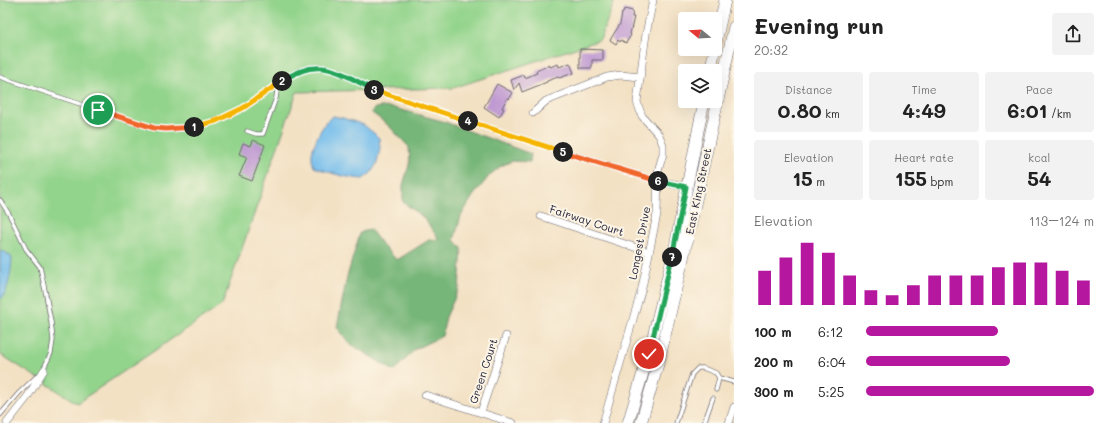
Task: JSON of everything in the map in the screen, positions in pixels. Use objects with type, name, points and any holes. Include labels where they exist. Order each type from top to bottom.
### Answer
[{"type":"main road","points":[[722,14],[725,0]]},
{"type":"main road","name":"East King Street","points":[[641,423],[660,357],[734,27]]},
{"type":"main road","name":"East King Street","points":[[628,423],[649,354],[675,247],[703,108]]},
{"type":"street","name":"Longest Drive","points":[[603,423],[642,288],[657,214],[658,171],[663,154],[663,145],[659,135],[642,116],[637,102],[646,34],[653,0]]},
{"type":"street","points":[[533,113],[546,100],[607,77],[621,75],[640,77]]},
{"type":"street","points":[[658,181],[698,189]]},
{"type":"street","name":"Fairway Court","points":[[541,216],[649,252]]},
{"type":"street","name":"Green Court","points":[[481,412],[506,336]]},
{"type":"street","points":[[7,423],[28,396],[44,370]]},
{"type":"street","points":[[425,395],[513,423]]},
{"type":"street","points":[[729,423],[734,407]]},
{"type":"lane","points":[[0,77],[142,125],[166,129],[191,128],[216,121],[243,108],[287,78],[303,70],[318,67],[331,69],[374,90],[524,140],[658,181]]},
{"type":"lane","points":[[247,131],[256,134],[263,134],[276,98],[278,84]]},
{"type":"lane","points":[[0,200],[9,214],[26,249],[40,267],[53,340],[51,353],[44,370],[19,393],[0,414]]},
{"type":"lane","points":[[676,423],[692,374],[695,370],[698,368],[703,368],[716,373],[719,378],[734,382]]},
{"type":"lane","points":[[716,390],[719,378]]},
{"type":"lane","points":[[704,423],[713,398]]},
{"type":"green space","points":[[0,0],[615,0],[600,40],[453,88],[297,92],[222,305],[77,403],[0,354]]},
{"type":"green space","points":[[375,108],[394,108],[442,121],[531,154],[530,162],[512,161],[501,166],[490,175],[473,196],[461,216],[454,240],[462,248],[459,288],[446,317],[442,336],[415,349],[394,371],[349,343],[337,327],[347,277],[360,233],[370,229],[382,245],[397,260],[429,240],[439,239],[423,217],[403,202],[403,185],[410,162],[409,147],[388,125],[371,112]]},
{"type":"water","points":[[333,116],[364,125],[379,138],[380,148],[377,163],[371,173],[363,179],[338,175],[314,167],[312,153],[316,141],[322,128],[329,118]]},
{"type":"water","points":[[0,250],[10,255],[12,259],[6,292],[0,300]]},
{"type":"building","points":[[624,9],[633,11],[632,17],[634,17],[631,35],[626,43],[618,40],[616,44],[610,40],[620,24]]},
{"type":"building","points":[[580,49],[603,50],[603,60],[592,60],[592,68],[580,68]]},
{"type":"building","points":[[570,63],[574,73],[547,81],[522,92],[519,83],[514,90],[511,80],[524,75],[525,78],[537,73],[536,71],[549,65],[550,67],[558,64],[559,67]]},
{"type":"building","points":[[497,84],[513,93],[509,99],[507,98],[502,108],[504,109],[499,117],[484,107]]},
{"type":"building","points":[[253,140],[265,145],[252,181],[239,176],[247,157],[239,154],[243,143],[251,146]]},
{"type":"route","points":[[98,110],[154,128],[191,128],[216,121],[243,108],[287,78],[303,70],[318,67],[331,69],[374,90],[524,140],[658,181],[686,187],[675,247],[649,354]]}]
